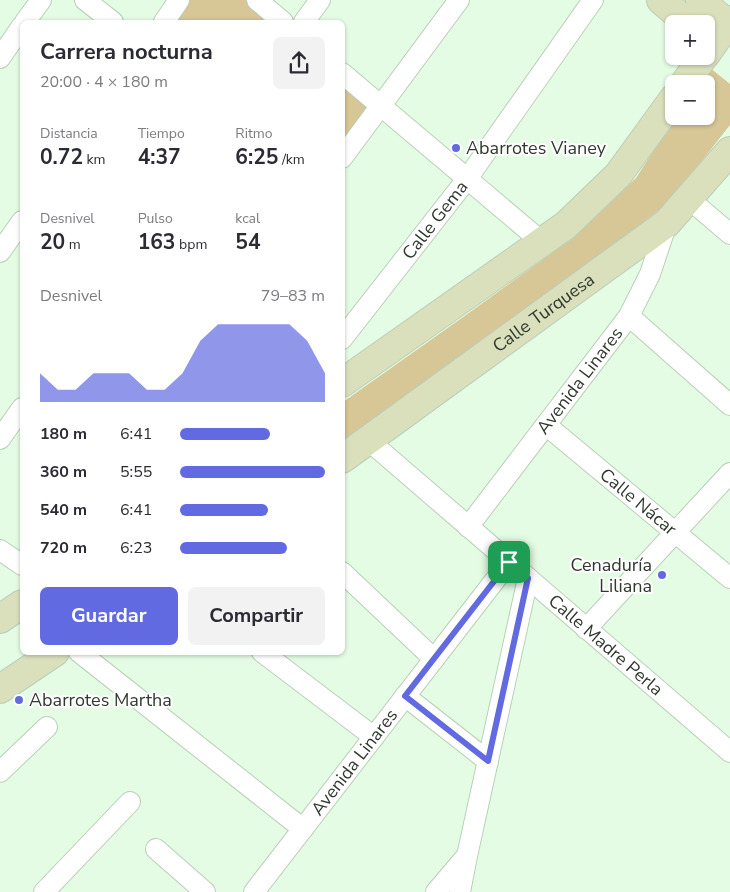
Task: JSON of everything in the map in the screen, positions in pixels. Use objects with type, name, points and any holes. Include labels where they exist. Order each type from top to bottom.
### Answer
[{"type":"main road","points":[[661,0],[678,15]]},
{"type":"main road","points":[[691,75],[718,40],[700,0]]},
{"type":"main road","points":[[345,381],[566,225],[618,175],[665,110]]},
{"type":"main road","name":"Calle Turquesa","points":[[345,457],[667,223],[730,152]]},
{"type":"main road","points":[[0,619],[20,605]]},
{"type":"main road","points":[[0,689],[51,655]]},
{"type":"street","points":[[26,20],[41,0]]},
{"type":"street","points":[[85,0],[110,20]]},
{"type":"street","points":[[165,20],[180,0]]},
{"type":"street","points":[[256,0],[281,20]]},
{"type":"street","points":[[305,20],[320,0]]},
{"type":"street","points":[[345,154],[459,0]]},
{"type":"street","name":"Calle Gema","points":[[345,335],[467,179],[594,0]]},
{"type":"street","points":[[0,58],[20,29]]},
{"type":"street","points":[[345,75],[542,242]]},
{"type":"street","points":[[689,199],[730,234]]},
{"type":"street","name":"Avenida Linares","points":[[468,526],[629,316],[650,274],[667,223]]},
{"type":"street","points":[[0,252],[20,224]]},
{"type":"street","points":[[629,316],[730,405]]},
{"type":"street","points":[[0,439],[20,411]]},
{"type":"street","name":"Calle Nácar","points":[[546,425],[730,578]]},
{"type":"street","name":"Calle Madre Perla","points":[[368,440],[730,752]]},
{"type":"street","points":[[586,629],[730,473]]},
{"type":"street","points":[[0,550],[20,564]]},
{"type":"street","name":"Avenida Linares","points":[[254,892],[509,562]]},
{"type":"street","points":[[345,575],[434,658]]},
{"type":"street","points":[[460,892],[528,578]]},
{"type":"street","points":[[83,655],[303,829]]},
{"type":"street","points":[[266,655],[374,737]]},
{"type":"street","points":[[405,696],[488,761]]},
{"type":"street","points":[[0,771],[47,727]]},
{"type":"street","points":[[51,889],[130,802]]},
{"type":"street","points":[[156,849],[205,892]]},
{"type":"street","points":[[436,892],[467,856]]},
{"type":"shaded area","points":[[186,0],[248,0],[272,20],[171,20]]},
{"type":"shaded area","points":[[709,67],[730,84],[730,125],[670,201],[579,274],[345,442],[345,401],[574,237],[636,178],[670,125],[715,125],[715,75],[704,75]]},
{"type":"shaded area","points":[[345,84],[370,106],[345,140]]},
{"type":"place","name":"Abarrotes Vianey","points":[[456,148]]},
{"type":"place","name":"Cenaduría Liliana","points":[[662,575]]},
{"type":"place","name":"Abarrotes Martha","points":[[19,700]]},
{"type":"route","points":[[509,562],[528,578],[488,761],[405,696],[509,562]]}]
